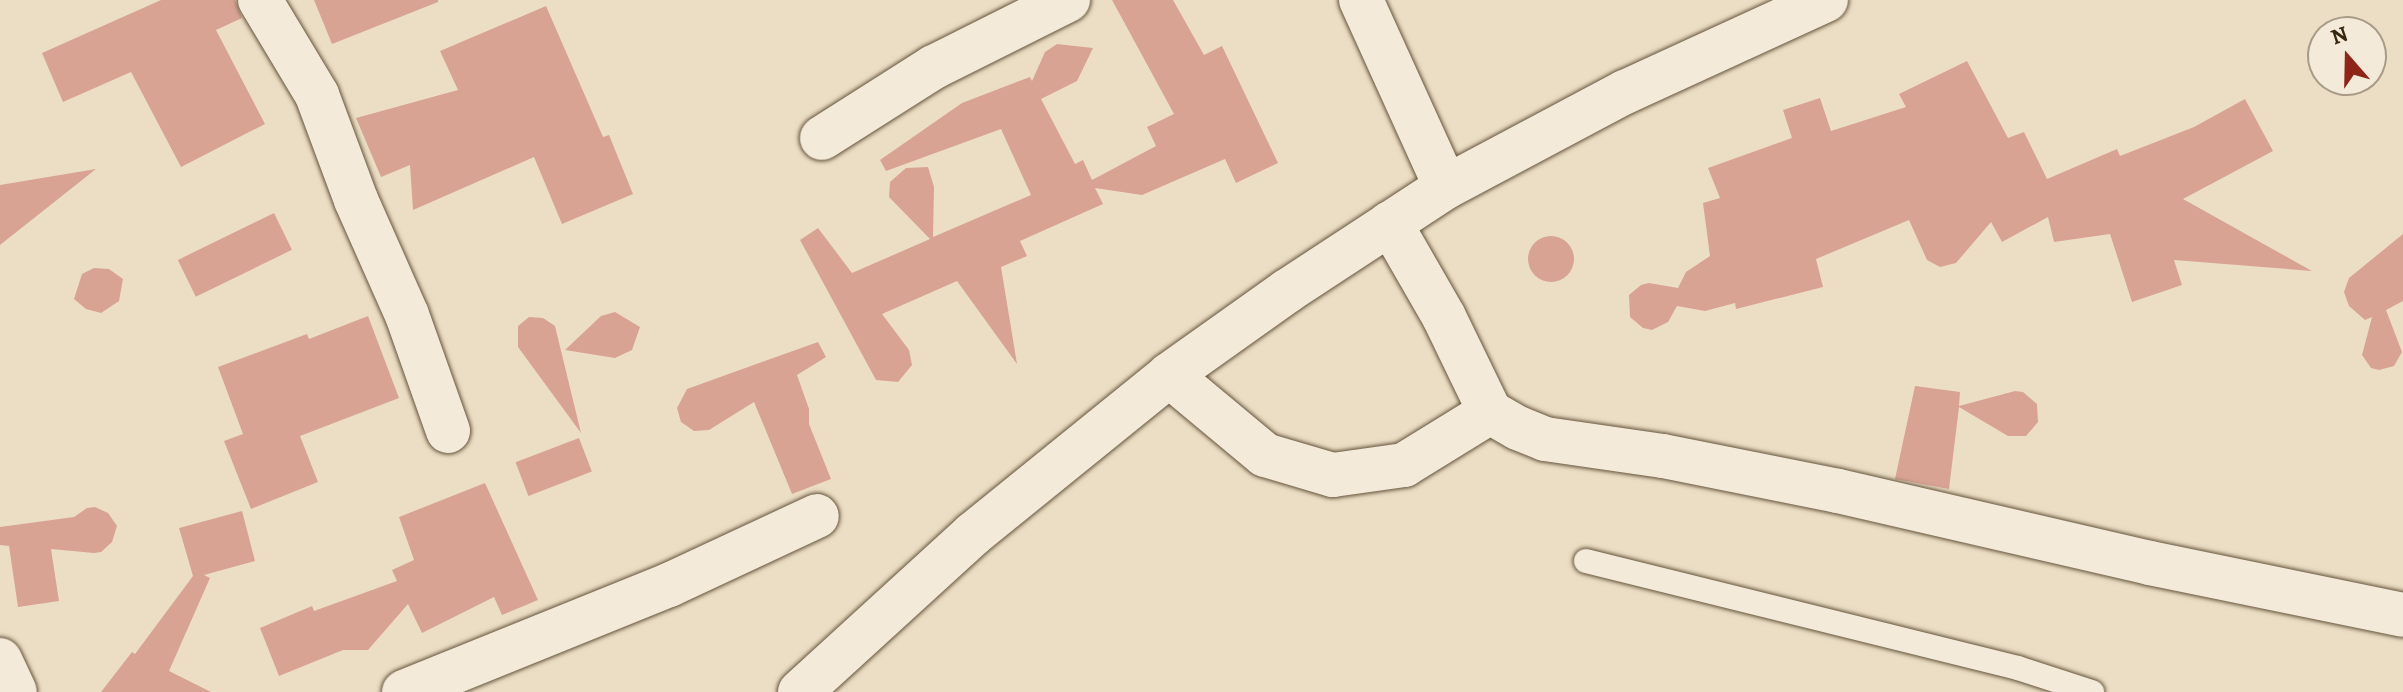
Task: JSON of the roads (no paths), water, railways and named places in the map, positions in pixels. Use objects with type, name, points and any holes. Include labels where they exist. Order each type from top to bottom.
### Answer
[{"type":"street","points":[[260,0],[317,95],[356,200],[407,315],[448,431]]},
{"type":"street","points":[[822,138],[934,67],[1068,0]]},
{"type":"street","points":[[1361,0],[1446,187]]},
{"type":"street","points":[[800,692],[973,534],[1169,375],[1390,223],[1446,187],[1625,92],[1826,0]]},
{"type":"street","points":[[1390,223],[1444,317],[1490,412],[1545,439],[1663,456],[1838,491],[2150,563],[2403,615]]},
{"type":"street","points":[[1169,375],[1265,455],[1333,475],[1404,465],[1490,412]]},
{"type":"street","points":[[404,692],[669,585],[817,516]]},
{"type":"street","points":[[0,660],[15,692]]},
{"type":"lane","points":[[1586,561],[2018,668],[2092,692]]}]
